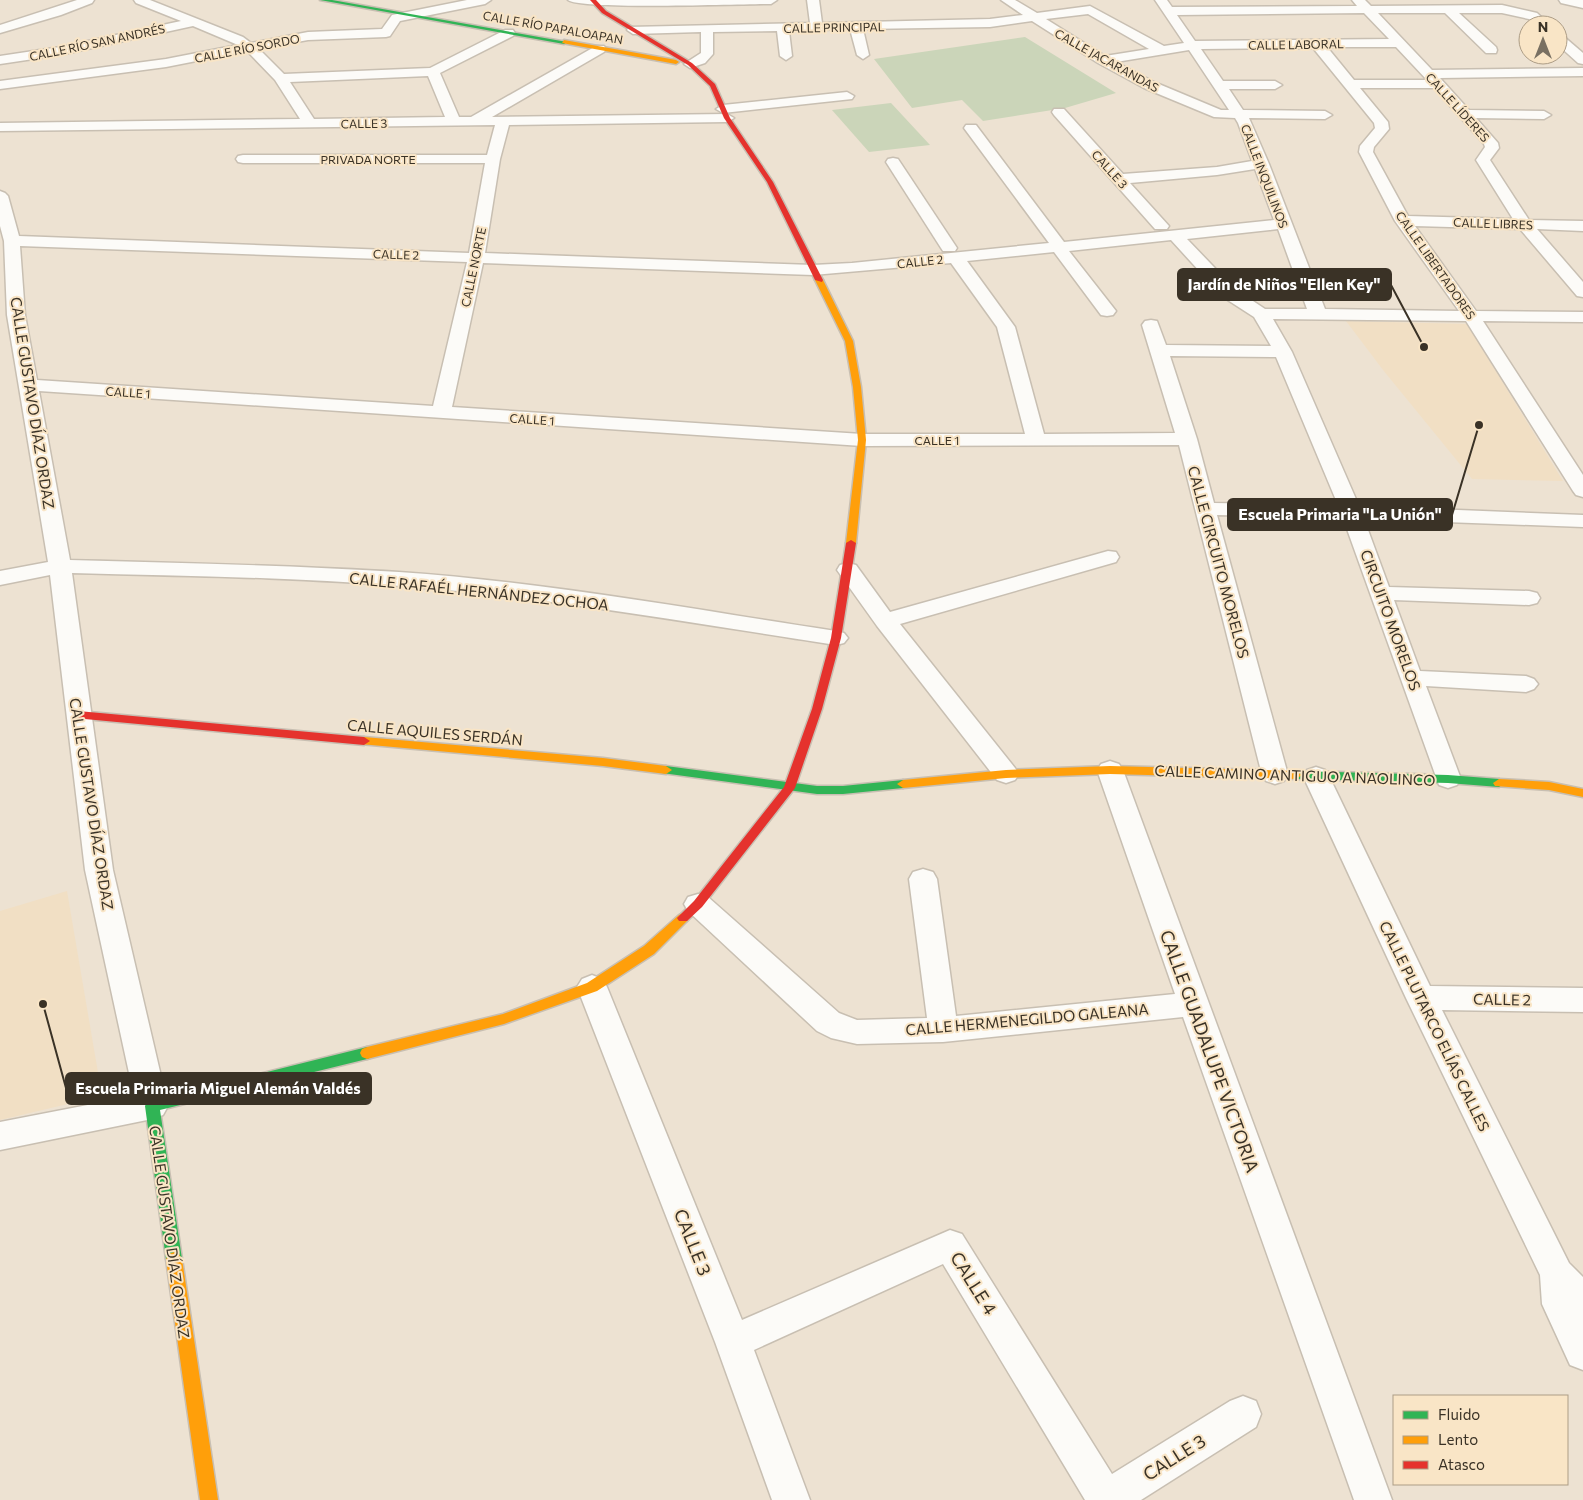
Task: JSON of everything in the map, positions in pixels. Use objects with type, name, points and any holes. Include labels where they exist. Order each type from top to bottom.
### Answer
[{"type":"main road","name":"CALLE RÍO PAPALOAPAN","points":[[323,0],[690,64]]},
{"type":"main road","points":[[152,1106],[504,1019],[592,987],[649,950],[698,904],[789,788],[817,709],[836,638],[848,570],[862,440],[857,387],[849,341],[770,182],[725,113],[713,85],[690,64],[604,12],[594,0]]},
{"type":"main road","name":"CALLE AQUILES SERDÁN","points":[[78,715],[603,762],[789,788]]},
{"type":"main road","name":"CALLE CAMINO ANTIGUO A NAOLINCO","points":[[789,788],[843,790],[1006,774],[1110,770],[1448,779],[1550,786],[1583,793]]},
{"type":"main road","name":"CALLE GUSTAVO DÍAZ ORDAZ","points":[[152,1106],[209,1500]]},
{"type":"street","points":[[0,29],[57,12],[88,0]]},
{"type":"street","points":[[140,0],[250,46],[282,78],[310,124]]},
{"type":"street","points":[[404,15],[485,0]]},
{"type":"street","points":[[574,0],[771,0]]},
{"type":"street","points":[[813,0],[817,27]]},
{"type":"street","name":"CALLE JACARANDAS","points":[[1007,0],[1103,60],[1149,85],[1219,114],[1241,116],[1325,115]]},
{"type":"street","name":"CALLE INQUILINOS","points":[[1161,0],[1221,84],[1241,116],[1262,164],[1318,315]]},
{"type":"street","name":"CALLE LÍDERES","points":[[1358,0],[1492,143],[1492,148],[1484,156],[1483,160],[1524,224],[1583,292]]},
{"type":"street","points":[[1565,0],[1583,4]]},
{"type":"street","points":[[1169,11],[1502,9],[1529,15]]},
{"type":"street","name":"CALLE PRINCIPAL","points":[[633,30],[817,27],[931,29],[1090,10],[1162,50]]},
{"type":"street","points":[[1449,10],[1491,50]]},
{"type":"street","name":"CALLE RÍO SORDO","points":[[0,85],[166,63],[250,46],[324,34],[386,33],[396,18],[404,15]]},
{"type":"street","name":"CALLE RÍO SAN ANDRÉS","points":[[0,60],[60,51],[194,22]]},
{"type":"street","points":[[856,27],[863,55]]},
{"type":"street","points":[[690,64],[700,60],[707,54],[707,28]]},
{"type":"street","points":[[783,28],[786,56]]},
{"type":"street","points":[[282,78],[432,72],[510,33]]},
{"type":"street","name":"CALLE LIBERTADORES","points":[[1317,44],[1381,122],[1382,129],[1367,146],[1366,152],[1403,221],[1472,317],[1583,491]]},
{"type":"street","name":"CALLE LABORAL","points":[[1103,60],[1194,46],[1398,44]]},
{"type":"street","points":[[1568,47],[1583,60]]},
{"type":"street","points":[[475,120],[600,49]]},
{"type":"street","points":[[432,72],[454,120]]},
{"type":"street","points":[[1350,84],[1583,72]]},
{"type":"street","name":"CALLE 3","points":[[0,127],[310,124],[725,113],[847,96],[836,84]]},
{"type":"street","points":[[1221,84],[1275,84]]},
{"type":"street","name":"CALLE 3","points":[[1059,112],[1161,226]]},
{"type":"street","points":[[1466,114],[1544,115]]},
{"type":"street","name":"CALLE NORTE","points":[[441,413],[476,257],[493,159],[503,120]]},
{"type":"street","points":[[971,128],[1107,311]]},
{"type":"street","name":"PRIVADA NORTE","points":[[243,159],[493,159]]},
{"type":"street","points":[[893,162],[953,253],[1006,327],[1036,440]]},
{"type":"street","points":[[1120,179],[1216,172],[1262,164]]},
{"type":"street","name":"CALLE GUSTAVO DÍAZ ORDAZ","points":[[0,196],[12,241],[8,317],[30,385],[60,566],[99,870],[152,1106]]},
{"type":"street","name":"CALLE 2","points":[[1056,242],[1175,235],[1282,220]]},
{"type":"street","name":"CALLE 2","points":[[12,241],[781,268],[811,266],[852,268],[953,253],[1056,242],[1161,226],[1282,220]]},
{"type":"street","name":"CALLE LIBRES","points":[[1403,221],[1583,226]]},
{"type":"street","points":[[1175,235],[1229,293],[1261,314],[1583,317]]},
{"type":"street","name":"CIRCUITO MORELOS","points":[[1261,314],[1283,352],[1351,512],[1448,779]]},
{"type":"street","name":"CALLE CIRCUITO MORELOS","points":[[1151,325],[1187,439],[1275,775]]},
{"type":"street","points":[[1160,350],[1283,352]]},
{"type":"street","name":"CALLE 1","points":[[30,385],[862,440],[1187,439]]},
{"type":"street","points":[[1206,509],[1351,512],[1583,521]]},
{"type":"street","points":[[885,621],[1108,557]]},
{"type":"street","points":[[0,578],[60,566]]},
{"type":"street","name":"CALLE RAFAÉL HERNÁNDEZ OCHOA","points":[[60,566],[244,571],[400,579],[547,595],[836,638]]},
{"type":"street","points":[[848,570],[885,621],[1006,774]]},
{"type":"street","points":[[1381,594],[1529,598]]},
{"type":"street","points":[[1412,678],[1526,684]]},
{"type":"street","name":"CALLE GUADALUPE VICTORIA","points":[[1110,770],[1193,1004],[1374,1500]]},
{"type":"street","name":"CALLE PLUTARCO ELÍAS CALLES","points":[[1316,776],[1421,998],[1570,1274],[1583,1302]]},
{"type":"street","points":[[923,879],[943,1030]]},
{"type":"street","name":"CALLE HERMENEGILDO GALEANA","points":[[698,904],[828,1022],[842,1029],[857,1032],[943,1030],[1193,1004]]},
{"type":"street","name":"CALLE 3","points":[[592,987],[733,1342],[791,1500]]},
{"type":"street","name":"CALLE 2","points":[[1421,998],[1583,1000]]},
{"type":"street","points":[[0,1136],[152,1106]]},
{"type":"street","name":"CALLE 4","points":[[733,1342],[950,1245],[1106,1499]]},
{"type":"street","name":"CALLE PLUTARCO ELÍAS CALLES","points":[[1570,1274],[1559,1304],[1583,1353]]},
{"type":"street","name":"CALLE 3","points":[[1106,1499],[1243,1414]]},
{"type":"shaded area","points":[[1346,321],[1467,324],[1563,481],[1472,479],[1383,370]]},
{"type":"shaded area","points":[[67,891],[102,1096],[0,1120],[0,911]]},
{"type":"green space","points":[[1025,37],[1116,93],[1065,108],[983,121],[962,100],[912,108],[874,59]]},
{"type":"green space","points":[[891,103],[930,145],[869,152],[832,110]]},
{"type":"traffic: fast","points":[[323,0],[564,42]]},
{"type":"traffic: fast","points":[[666,770],[817,790],[843,790],[903,784]]},
{"type":"traffic: fast","points":[[1296,775],[1448,779],[1499,783]]},
{"type":"traffic: fast","points":[[174,1259],[152,1106],[367,1053]]},
{"type":"traffic: slow","points":[[564,42],[676,62]]},
{"type":"traffic: slow","points":[[819,280],[849,341],[857,387],[862,440],[851,543]]},
{"type":"traffic: slow","points":[[364,741],[603,762],[666,770]]},
{"type":"traffic: slow","points":[[903,784],[1006,774],[1110,770],[1296,775]]},
{"type":"traffic: slow","points":[[1499,783],[1549,786],[1583,793]]},
{"type":"traffic: slow","points":[[367,1053],[504,1019],[592,987],[649,950],[683,918]]},
{"type":"traffic: slow","points":[[174,1259],[209,1500]]},
{"type":"traffic: jam","points":[[593,0],[604,12],[690,64],[713,85],[727,118],[770,182],[819,280]]},
{"type":"traffic: jam","points":[[683,918],[698,904],[789,788],[817,709],[836,638],[851,543]]},
{"type":"traffic: jam","points":[[78,715],[364,741]]},
{"type":"place","name":"Jardín de Niños \"Ellen Key\"","points":[[1424,347]]},
{"type":"place","name":"Escuela Primaria \"La Unión\"","points":[[1479,425]]},
{"type":"place","name":"Escuela Primaria Miguel Alemán Valdés","points":[[43,1004]]}]
